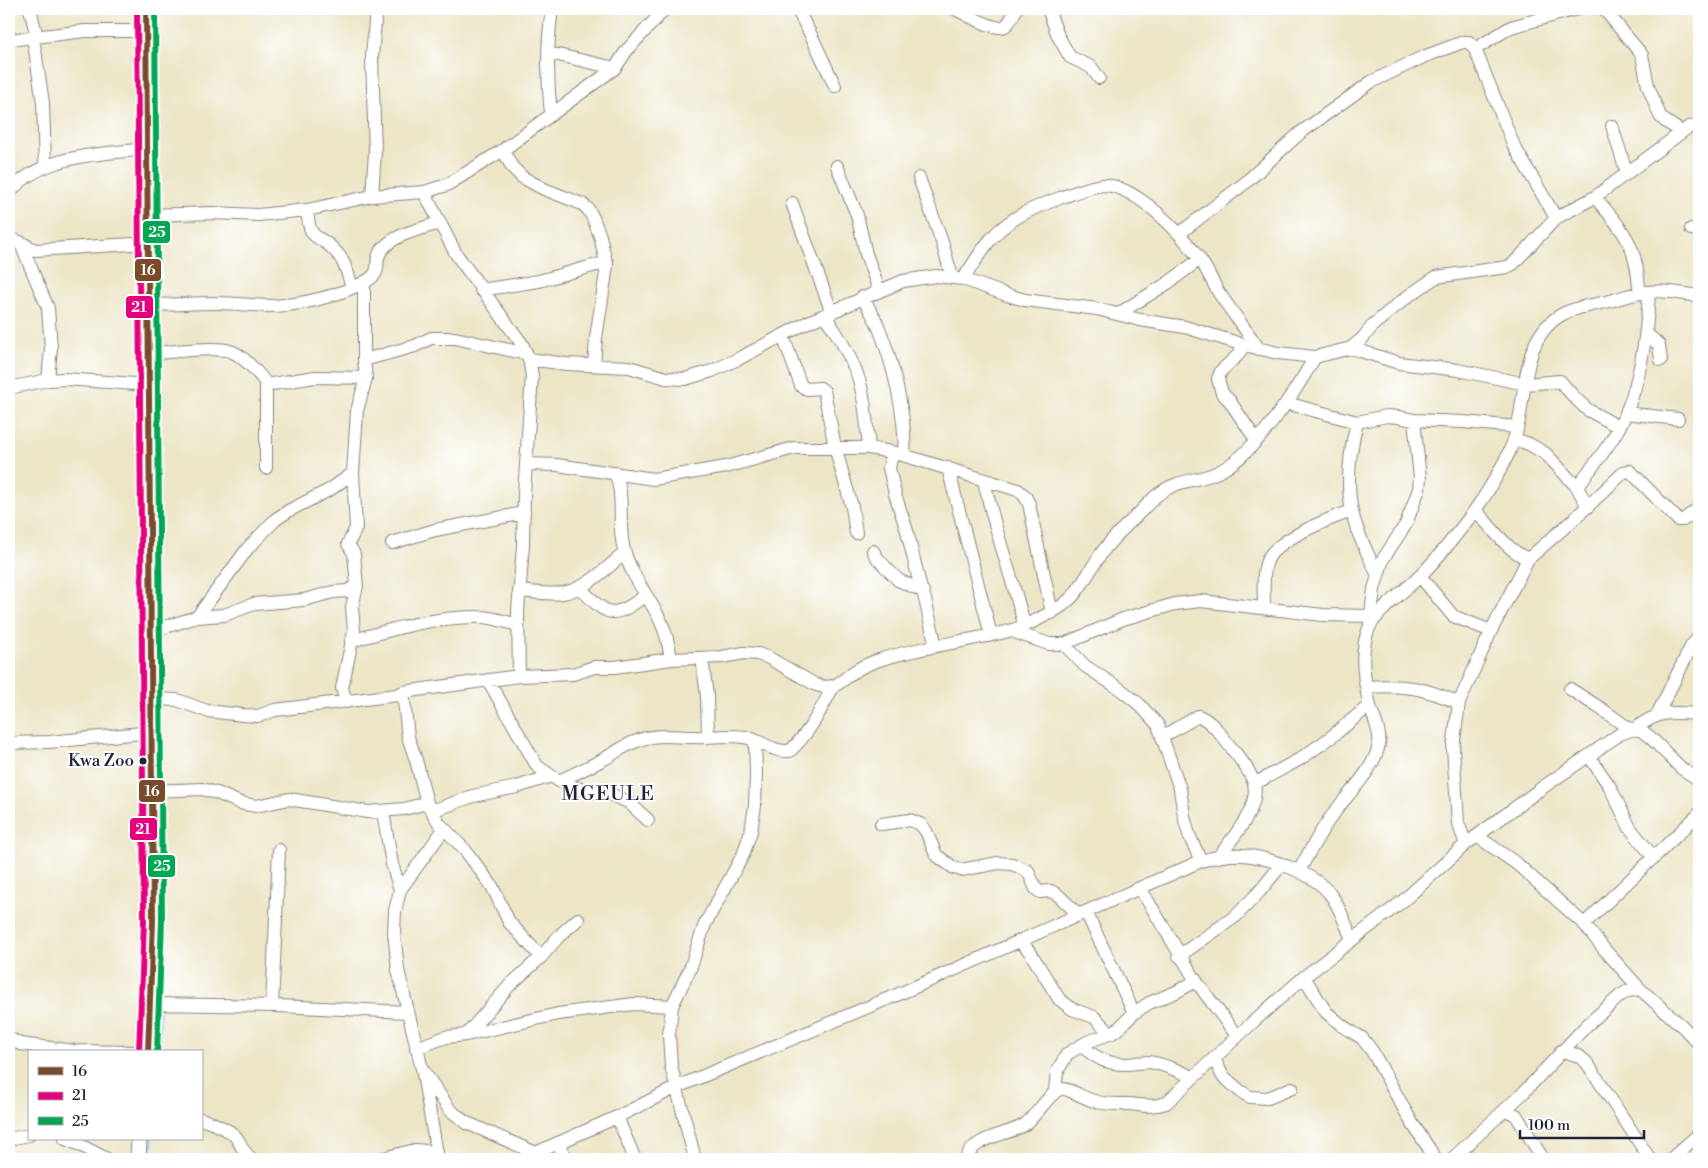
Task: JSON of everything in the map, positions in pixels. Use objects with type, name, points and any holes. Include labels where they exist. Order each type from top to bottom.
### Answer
[{"type":"main road","points":[[146,9],[154,921],[148,1050]]},
{"type":"main road","points":[[138,1159],[139,1140]]},
{"type":"street","points":[[30,9],[43,103],[45,166]]},
{"type":"street","points":[[372,196],[375,152],[372,58],[376,9]]},
{"type":"street","points":[[551,114],[549,53],[552,9]]},
{"type":"street","points":[[148,215],[213,213],[258,215],[307,210],[372,196],[424,192],[447,186],[503,150],[615,68],[627,50],[665,9]]},
{"type":"street","points":[[797,9],[835,86]]},
{"type":"street","points":[[955,9],[990,25],[1001,27],[1005,26],[1016,9]]},
{"type":"street","points":[[1048,9],[1058,36],[1070,57],[1091,67],[1099,78]]},
{"type":"street","points":[[1475,49],[1511,27],[1574,9]]},
{"type":"street","points":[[1604,9],[1641,53],[1648,86],[1660,116],[1682,132]]},
{"type":"street","points":[[9,40],[85,31],[146,31]]},
{"type":"street","points":[[1180,233],[1245,183],[1300,133],[1371,82],[1457,43],[1469,42],[1475,49],[1514,146],[1556,218]]},
{"type":"street","points":[[549,53],[615,68]]},
{"type":"street","points":[[1612,126],[1627,174]]},
{"type":"street","points":[[364,360],[415,346],[431,338],[454,338],[528,357],[629,367],[666,378],[685,379],[712,371],[806,323],[880,290],[903,281],[936,276],[958,278],[1025,300],[1097,308],[1140,320],[1185,327],[1259,349],[1315,357],[1351,348],[1362,339],[1374,324],[1436,277],[1507,267],[1513,264],[1556,218],[1595,197],[1682,132],[1690,127],[1699,126]]},
{"type":"street","points":[[9,193],[26,178],[45,166],[89,156],[148,149]]},
{"type":"street","points":[[503,150],[512,167],[522,177],[544,189],[582,204],[588,209],[600,236],[607,262],[607,275],[596,338],[594,365]]},
{"type":"street","points":[[837,166],[857,215],[866,254],[880,290]]},
{"type":"street","points":[[919,178],[942,242],[958,278]]},
{"type":"street","points":[[958,278],[992,237],[1007,223],[1037,207],[1102,185],[1116,187],[1128,192],[1150,207],[1180,233],[1200,259],[1219,293],[1259,349]]},
{"type":"street","points":[[424,192],[456,254],[522,344],[528,357],[532,376],[519,590],[519,676]]},
{"type":"street","points":[[1577,487],[1619,427],[1626,413],[1640,368],[1647,334],[1645,292],[1629,242],[1621,228],[1595,197]]},
{"type":"street","points":[[792,203],[829,314],[858,376],[867,425],[868,448]]},
{"type":"street","points":[[307,210],[310,230],[315,237],[336,251],[358,285],[366,378],[357,411],[353,473],[356,528],[348,544],[354,554],[357,586],[352,607],[354,631],[342,688],[346,702]]},
{"type":"street","points":[[148,305],[218,304],[268,306],[292,304],[333,295],[374,276],[380,251],[390,242],[439,223]]},
{"type":"street","points":[[14,241],[35,250],[45,251],[98,245],[149,243]]},
{"type":"street","points":[[14,241],[48,308],[51,348],[48,380]]},
{"type":"street","points":[[1118,314],[1168,283],[1200,259]]},
{"type":"street","points":[[481,290],[539,281],[607,262]]},
{"type":"street","points":[[1011,631],[1049,644],[1064,644],[1124,620],[1174,604],[1201,601],[1370,621],[1420,576],[1475,510],[1493,482],[1516,433],[1532,350],[1538,336],[1551,322],[1567,312],[1645,292],[1672,291],[1699,296]]},
{"type":"street","points":[[862,298],[879,326],[890,360],[905,432],[900,454],[890,463],[891,474],[921,589],[925,597],[936,646]]},
{"type":"street","points":[[1647,334],[1659,345],[1661,360]]},
{"type":"street","points":[[783,336],[801,386],[807,389],[820,388],[824,391],[835,447],[852,507],[856,533]]},
{"type":"street","points":[[1244,345],[1238,355],[1221,371],[1218,379],[1222,393],[1229,400],[1256,440]]},
{"type":"street","points":[[1351,348],[1399,363],[1491,376],[1526,384],[1561,382],[1588,410],[1619,427]]},
{"type":"street","points":[[149,354],[214,349],[230,351],[243,358],[265,381],[266,385],[266,468]]},
{"type":"street","points":[[151,699],[177,700],[207,711],[258,716],[276,710],[397,695],[403,692],[488,680],[519,676],[573,674],[594,668],[671,659],[722,657],[744,653],[758,654],[769,658],[816,685],[825,688],[833,687],[872,662],[901,653],[1011,631],[1052,613],[1081,588],[1099,556],[1113,538],[1155,497],[1171,485],[1212,475],[1224,470],[1246,452],[1286,403],[1315,357]]},
{"type":"street","points":[[9,388],[64,378],[150,385]]},
{"type":"street","points":[[266,385],[316,378],[366,378]]},
{"type":"street","points":[[1286,403],[1357,422],[1398,416],[1414,420],[1463,422],[1516,433],[1542,451],[1577,487],[1588,507]]},
{"type":"street","points":[[1626,413],[1678,419]]},
{"type":"street","points":[[1299,871],[1315,841],[1369,767],[1377,752],[1379,741],[1378,728],[1370,705],[1363,652],[1370,621],[1374,589],[1383,559],[1406,524],[1419,489],[1420,478],[1414,420]]},
{"type":"street","points":[[1357,422],[1350,451],[1352,511],[1359,533],[1378,576]]},
{"type":"street","points":[[526,464],[557,465],[654,479],[726,467],[794,448],[868,448],[900,454],[1018,490],[1025,496],[1031,513],[1052,613]]},
{"type":"street","points":[[948,468],[991,635]]},
{"type":"street","points":[[1466,844],[1458,823],[1453,748],[1459,703],[1491,631],[1528,559],[1588,507],[1624,472],[1628,471],[1637,478],[1678,520],[1683,520],[1699,508]]},
{"type":"street","points":[[197,617],[248,548],[276,519],[331,489],[353,473]]},
{"type":"street","points":[[615,473],[619,484],[620,528],[625,553],[668,637],[671,659]]},
{"type":"street","points":[[984,480],[990,512],[1012,579],[1024,624]]},
{"type":"street","points":[[1475,510],[1509,548],[1528,559]]},
{"type":"street","points":[[1264,607],[1266,562],[1271,552],[1328,519],[1352,511]]},
{"type":"street","points":[[392,543],[434,530],[524,513]]},
{"type":"street","points":[[873,551],[898,580],[921,589]]},
{"type":"street","points":[[519,590],[538,593],[563,593],[579,587],[625,553]]},
{"type":"street","points":[[1420,576],[1453,616],[1491,631]]},
{"type":"street","points":[[152,631],[197,617],[224,615],[254,604],[304,600],[333,592],[347,591],[357,586]]},
{"type":"street","points":[[579,587],[601,608],[608,612],[619,611],[646,595]]},
{"type":"street","points":[[351,641],[452,618],[481,617],[518,625]]},
{"type":"street","points":[[1657,715],[1692,645],[1699,638]]},
{"type":"street","points":[[1064,644],[1085,666],[1139,704],[1158,725],[1180,789],[1189,835],[1201,861]]},
{"type":"street","points":[[702,658],[707,696],[708,736]]},
{"type":"street","points":[[488,680],[537,766],[555,778],[580,790],[612,795],[628,802],[648,820]]},
{"type":"street","points":[[1367,687],[1394,685],[1414,687],[1440,694],[1459,703]]},
{"type":"street","points":[[153,791],[202,790],[217,793],[240,803],[256,806],[289,799],[368,812],[429,807],[555,778],[602,760],[636,741],[649,737],[666,735],[745,737],[776,751],[790,751],[808,732],[833,687]]},
{"type":"street","points":[[1570,689],[1632,730],[1642,731],[1681,768],[1699,780]]},
{"type":"street","points":[[403,692],[408,737],[429,807],[444,829],[465,850],[492,886],[509,922],[541,957]]},
{"type":"street","points":[[1254,784],[1300,759],[1330,738],[1370,705]]},
{"type":"street","points":[[966,1159],[975,1146],[1023,1125],[1036,1115],[1055,1091],[1060,1088],[1095,1102],[1147,1107],[1166,1103],[1237,1036],[1304,978],[1404,900],[1466,844],[1539,790],[1620,734],[1632,730],[1657,715],[1666,712],[1699,714]]},
{"type":"street","points":[[1162,737],[1198,716],[1204,718],[1241,759],[1254,784],[1254,797],[1249,811],[1238,832],[1218,856]]},
{"type":"street","points":[[9,743],[49,742],[152,732]]},
{"type":"street","points":[[695,1159],[671,1066],[669,1035],[672,1006],[690,970],[705,924],[743,855],[751,831],[755,806],[755,740]]},
{"type":"street","points":[[1589,756],[1610,787],[1630,828],[1654,858]]},
{"type":"street","points":[[383,812],[392,864],[400,890]]},
{"type":"street","points":[[1584,924],[1699,814]]},
{"type":"street","points":[[881,824],[910,820],[920,824],[926,831],[936,855],[954,868],[961,870],[998,863],[1012,864],[1028,871],[1036,889],[1040,892],[1051,891],[1082,914],[1134,1013]]},
{"type":"street","points":[[380,1159],[415,1150],[438,1155],[422,1069],[398,970],[394,932],[395,911],[400,890],[444,829]]},
{"type":"street","points":[[1477,836],[1517,864],[1584,924],[1640,989],[1676,1020],[1699,1044]]},
{"type":"street","points":[[272,1006],[279,850]]},
{"type":"street","points":[[522,1159],[617,1117],[676,1087],[1020,941],[1201,861],[1218,856],[1244,855],[1282,864],[1299,871],[1328,892],[1333,898],[1352,939]]},
{"type":"street","points":[[1180,956],[1236,916],[1282,864]]},
{"type":"street","points":[[1140,888],[1196,981],[1237,1036]]},
{"type":"street","points":[[466,1035],[510,985],[578,919]]},
{"type":"street","points":[[1020,941],[1030,952],[1063,1002],[1072,1009],[1094,1017],[1112,1033]]},
{"type":"street","points":[[1621,995],[1630,977]]},
{"type":"street","points":[[1304,978],[1326,1012],[1362,1038],[1372,1051],[1412,1123],[1436,1159]]},
{"type":"street","points":[[1055,1091],[1057,1072],[1067,1054],[1112,1033],[1134,1013],[1149,1003],[1196,981]]},
{"type":"street","points":[[1452,1159],[1506,1110],[1561,1052],[1621,995],[1628,990],[1640,989]]},
{"type":"street","points":[[150,1004],[272,1006],[408,1012]]},
{"type":"street","points":[[416,1048],[446,1037],[466,1035],[558,1014],[634,1004],[672,1006]]},
{"type":"street","points":[[9,1038],[20,1044],[66,1050]]},
{"type":"street","points":[[1081,1046],[1099,1060],[1109,1063],[1149,1062],[1197,1073],[1222,1075]]},
{"type":"street","points":[[1561,1052],[1571,1052],[1580,1056],[1587,1063],[1650,1159]]},
{"type":"street","points":[[1214,1058],[1222,1075],[1250,1097],[1268,1098],[1292,1088]]},
{"type":"street","points":[[422,1069],[450,1110],[467,1123],[536,1153]]},
{"type":"street","points":[[1506,1110],[1516,1115],[1543,1159]]},
{"type":"street","points":[[617,1117],[635,1159]]},
{"type":"street","points":[[202,1120],[235,1135],[244,1154],[252,1159]]},
{"type":"street","points":[[1671,1159],[1699,1134]]},
{"type":"street","points":[[9,1139],[28,1135]]},
{"type":"street","points":[[68,1140],[107,1159]]},
{"type":"street","points":[[557,1144],[567,1159]]},
{"type":"waterway","points":[[161,1001],[163,870]]},
{"type":"waterway","points":[[159,1050],[160,1009]]},
{"type":"waterway","points":[[150,1159],[152,1140]]},
{"type":"transit line","name":"21","points":[[137,9],[144,921],[139,1050]]},
{"type":"transit line","name":"16","points":[[146,9],[153,921],[148,1050]]},
{"type":"transit line","name":"25","points":[[155,9],[162,921],[157,1050]]},
{"type":"place","name":"Kwa Zoo","points":[[143,761]]},
{"type":"district","name":"MGEULE","points":[[608,794]]}]
